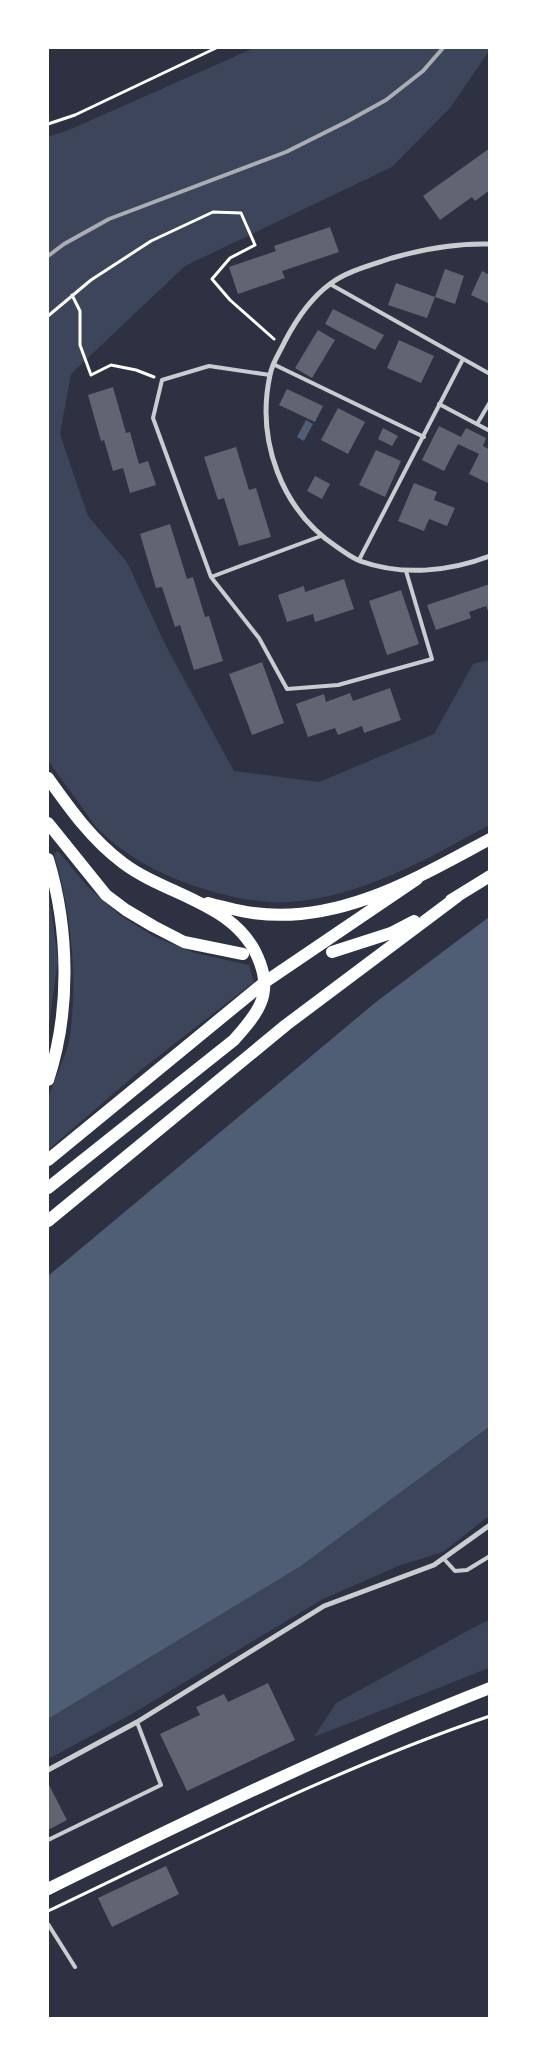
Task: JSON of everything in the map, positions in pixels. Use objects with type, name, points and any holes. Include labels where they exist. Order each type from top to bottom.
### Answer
[{"type":"main road","points":[[48,778],[74,815],[123,864],[150,880],[198,901],[225,917],[249,940],[257,953],[265,982],[263,998],[258,1010],[234,1040],[48,1188]]},
{"type":"main road","points":[[48,823],[106,895],[126,910],[184,942],[243,954]]},
{"type":"main road","points":[[198,901],[254,913],[288,914],[315,912],[366,900],[417,878],[490,839]]},
{"type":"main road","points":[[48,859],[54,880],[65,958],[63,1006],[48,1080]]},
{"type":"main road","points":[[332,952],[391,933],[490,876]]},
{"type":"main road","points":[[48,1160],[265,982],[417,878]]},
{"type":"main road","points":[[48,1221],[286,1025],[458,896]]},
{"type":"main road","points":[[48,1889],[246,1793],[418,1716],[490,1688]]},
{"type":"street","points":[[490,244],[454,246],[406,254],[346,275],[330,284],[311,302],[273,364],[266,405],[269,448],[276,472],[299,513],[321,536],[359,560],[406,571],[454,567],[490,556]]},
{"type":"street","points":[[48,1770],[137,1722],[324,1606],[434,1565],[490,1525]]},
{"type":"lane","points":[[330,284],[490,374]]},
{"type":"lane","points":[[359,560],[464,359]]},
{"type":"lane","points":[[273,364],[424,437]]},
{"type":"lane","points":[[270,375],[209,366],[162,380],[153,418],[210,577],[259,638],[287,688],[338,685],[432,659],[406,571]]},
{"type":"lane","points":[[478,424],[490,402]]},
{"type":"lane","points":[[439,404],[490,431]]},
{"type":"lane","points":[[210,577],[321,536]]},
{"type":"lane","points":[[444,1559],[455,1570],[467,1570],[490,1556]]},
{"type":"lane","points":[[48,1840],[161,1785],[137,1722]]},
{"type":"lane","points":[[48,1924],[75,1967]]},
{"type":"path","points":[[48,124],[74,115],[216,48]]},
{"type":"path","points":[[48,316],[91,280],[151,241],[213,212],[241,213],[255,245],[230,258],[212,279],[230,300],[283,346]]},
{"type":"path","points":[[72,295],[80,311],[80,345],[91,375],[111,365],[136,370],[162,380]]},
{"type":"path","points":[[48,1911],[272,1804],[421,1739],[490,1716]]},
{"type":"shaded area","points":[[254,48],[489,48],[489,51],[450,108],[392,167],[185,266],[71,374],[60,434],[88,516],[127,562],[166,646],[234,771],[319,782],[434,734],[473,664],[489,660],[489,825],[418,863],[368,884],[316,899],[289,902],[264,902],[213,892],[176,879],[141,862],[119,847],[96,827],[48,760],[48,137],[71,129]]},
{"type":"shaded area","points":[[306,420],[313,424],[304,441],[297,437]]},
{"type":"shaded area","points":[[58,851],[88,887],[121,916],[155,937],[195,953],[249,965],[254,982],[142,1069],[48,1150],[47,1106],[70,1035],[73,990],[69,921],[54,854]]},
{"type":"shaded area","points":[[48,887],[58,960],[48,1032]]},
{"type":"shaded area","points":[[489,917],[489,1427],[301,1566],[48,1719],[48,1276],[376,1002]]},
{"type":"shaded area","points":[[489,1427],[489,1516],[443,1552],[401,1565],[323,1599],[132,1714],[48,1759],[48,1719],[301,1566]]},
{"type":"shaded area","points":[[489,1620],[489,1668],[314,1737],[336,1703]]},
{"type":"building","points":[[490,148],[490,190],[475,201],[472,197],[440,220],[423,196]]},
{"type":"building","points":[[330,227],[339,252],[282,271],[285,278],[238,294],[229,267],[276,251],[274,246]]},
{"type":"building","points":[[445,269],[464,276],[455,304],[435,297]]},
{"type":"building","points":[[482,271],[490,275],[490,304],[471,295]]},
{"type":"building","points":[[396,283],[435,297],[427,318],[388,305]]},
{"type":"building","points":[[333,309],[384,335],[375,350],[325,324]]},
{"type":"building","points":[[318,330],[335,340],[312,378],[295,368]]},
{"type":"building","points":[[399,340],[434,356],[421,383],[387,368]]},
{"type":"building","points":[[113,387],[126,433],[130,432],[139,464],[148,461],[156,485],[130,493],[123,468],[113,471],[104,440],[101,441],[88,395]]},
{"type":"building","points":[[287,389],[323,406],[315,422],[279,405]]},
{"type":"building","points":[[338,408],[365,422],[348,454],[321,440]]},
{"type":"building","points":[[439,426],[461,437],[466,428],[486,438],[483,446],[490,450],[490,484],[469,474],[479,454],[458,444],[444,471],[422,460]]},
{"type":"building","points":[[383,428],[398,436],[392,446],[378,439]]},
{"type":"building","points":[[236,447],[249,490],[256,488],[271,537],[239,546],[224,498],[218,500],[204,457]]},
{"type":"building","points":[[376,450],[401,461],[385,497],[359,485]]},
{"type":"building","points":[[315,476],[330,484],[322,499],[307,491]]},
{"type":"building","points":[[414,483],[437,492],[434,500],[455,508],[447,526],[429,519],[424,531],[398,521]]},
{"type":"building","points":[[170,524],[187,579],[193,577],[205,617],[209,616],[223,661],[194,670],[180,625],[175,627],[162,587],[156,588],[140,534]]},
{"type":"building","points":[[344,579],[354,609],[315,622],[313,614],[287,622],[278,595],[304,586],[305,592]]},
{"type":"building","points":[[490,584],[490,615],[486,606],[469,612],[471,618],[436,630],[427,605]]},
{"type":"building","points":[[401,590],[419,644],[387,655],[369,601]]},
{"type":"building","points":[[262,662],[284,723],[252,735],[229,674]]},
{"type":"building","points":[[390,688],[401,720],[364,733],[362,726],[338,735],[335,728],[308,737],[296,704],[324,694],[326,702],[350,693],[353,701]]},
{"type":"building","points":[[268,1683],[295,1740],[187,1791],[160,1734],[200,1715],[196,1707],[224,1694],[228,1702]]},
{"type":"building","points":[[48,1783],[67,1820],[48,1830]]},
{"type":"building","points":[[166,1866],[179,1894],[112,1927],[98,1898]]},
{"type":"railway","points":[[48,256],[64,244],[109,219],[286,152],[348,121],[386,100],[423,71],[443,48]]}]
